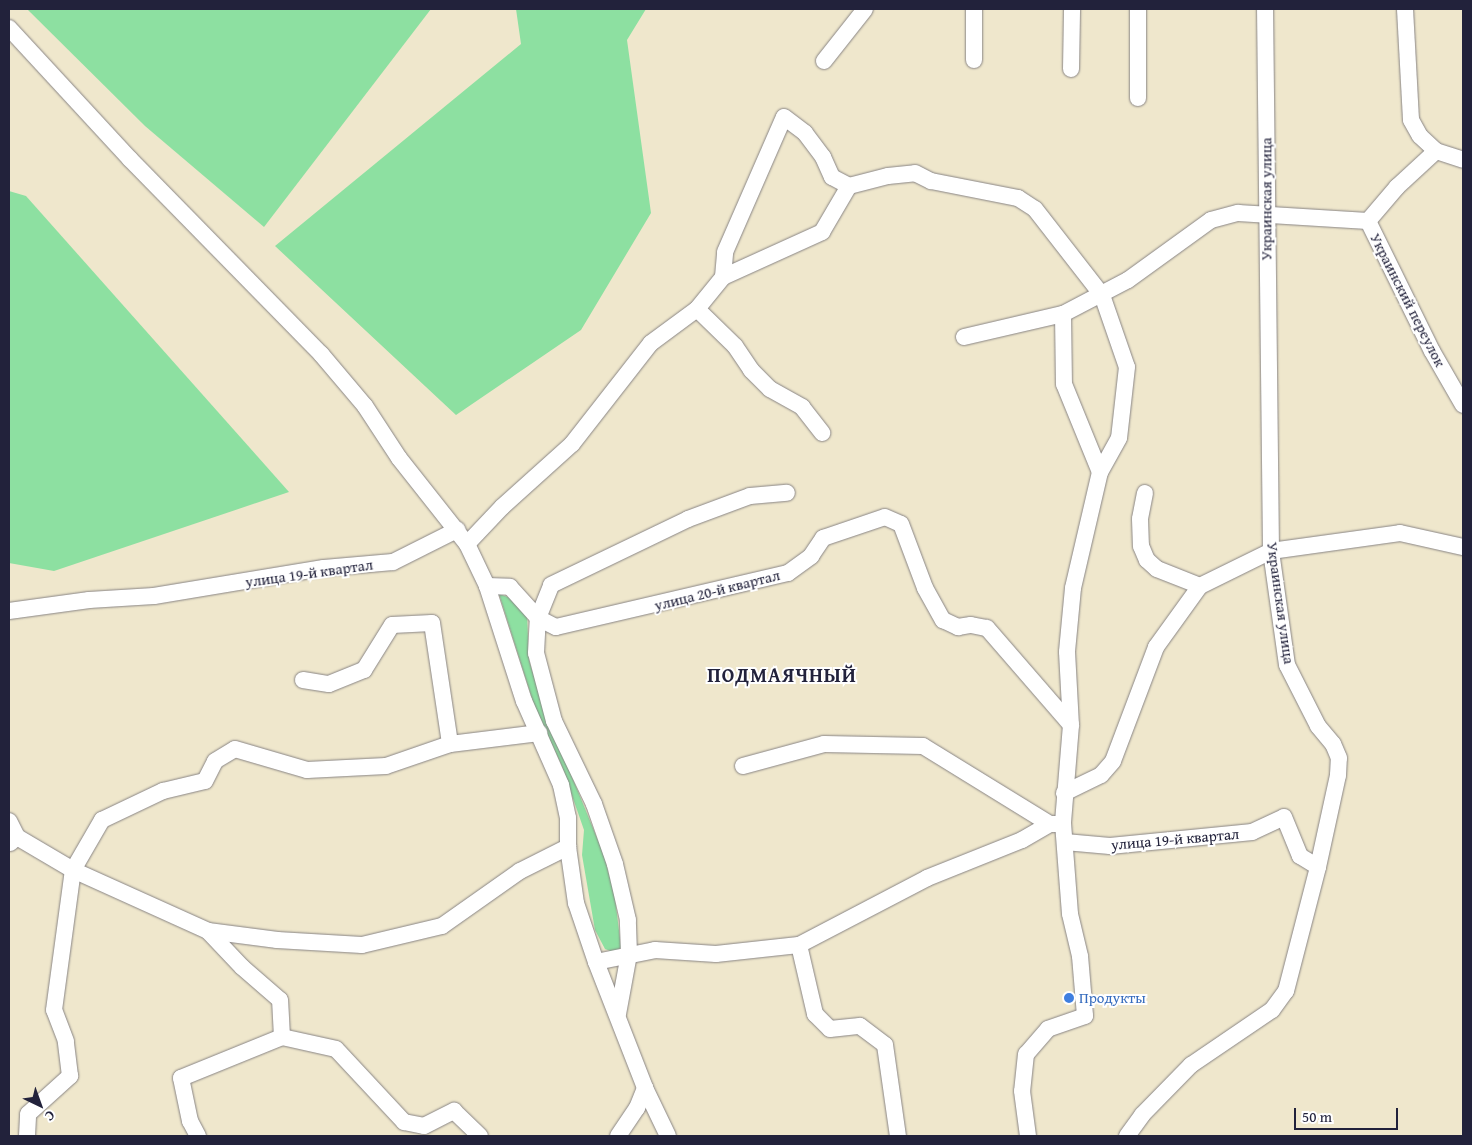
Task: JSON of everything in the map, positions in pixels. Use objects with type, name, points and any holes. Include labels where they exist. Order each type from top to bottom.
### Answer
[{"type":"street","points":[[824,61],[865,9]]},
{"type":"street","points":[[974,9],[974,60]]},
{"type":"street","points":[[1071,69],[1072,9]]},
{"type":"street","points":[[1138,9],[1138,98]]},
{"type":"street","name":"Украинская улица","points":[[1127,1136],[1142,1115],[1191,1065],[1272,1010],[1286,991],[1318,867],[1339,758],[1333,744],[1318,726],[1287,665],[1271,551],[1265,9]]},
{"type":"street","points":[[1405,9],[1411,120],[1420,136],[1436,151],[1463,160]]},
{"type":"street","points":[[9,28],[130,159],[322,354],[366,406],[399,458],[467,544],[487,586],[524,701],[561,786],[568,818],[568,847],[576,903],[596,962],[618,1014],[645,1088],[668,1136]]},
{"type":"street","points":[[723,278],[725,252],[784,117],[805,133],[823,157],[832,177],[849,186],[888,176],[915,173],[939,183],[1018,198],[1035,209],[1102,295],[1127,367],[1119,438],[1100,472],[1073,588],[1067,652],[1071,725],[1064,793],[1056,824]]},
{"type":"street","points":[[964,337],[1063,314],[1102,295],[1167,254],[1187,234],[1211,220],[1238,213],[1368,221],[1397,187],[1436,151]]},
{"type":"street","points":[[467,544],[502,507],[572,444],[651,343],[697,309],[723,278],[822,232],[849,186]]},
{"type":"street","name":"Украинский переулок","points":[[1368,221],[1432,351],[1463,406]]},
{"type":"street","points":[[697,309],[735,346],[751,370],[770,389],[802,407],[822,433]]},
{"type":"street","points":[[1063,314],[1064,384],[1100,472]]},
{"type":"street","points":[[1145,493],[1140,519],[1141,546],[1146,560],[1157,570],[1200,586]]},
{"type":"street","points":[[618,1014],[629,954],[628,920],[615,864],[594,804],[554,721],[536,653],[538,618],[551,585],[688,519],[750,496],[787,494]]},
{"type":"street","name":"улица 20-й квартал","points":[[487,586],[510,587],[538,618],[556,627],[788,573],[811,556],[823,538],[885,518],[901,524],[925,588],[943,620],[958,627],[971,624],[987,628],[1071,725]]},
{"type":"street","name":"улица 19-й квартал","points":[[9,611],[88,600],[154,596],[324,568],[393,562],[457,530]]},
{"type":"street","points":[[1064,793],[1101,775],[1113,761],[1156,646],[1200,586],[1271,551],[1400,533],[1463,547]]},
{"type":"street","points":[[303,680],[330,684],[364,670],[392,625],[432,623],[450,744]]},
{"type":"street","points":[[27,1136],[28,1114],[70,1076],[66,1041],[54,1010],[73,870],[102,820],[163,791],[205,781],[215,761],[235,749],[307,770],[386,766],[450,744],[539,733]]},
{"type":"street","points":[[743,766],[824,744],[923,746],[1056,824],[1065,842],[1070,914],[1080,956],[1085,1016],[1048,1029],[1026,1054],[1022,1091],[1028,1136]]},
{"type":"street","name":"улица 19-й квартал","points":[[1065,842],[1110,846],[1252,832],[1284,818],[1300,856],[1318,867]]},
{"type":"street","points":[[9,821],[13,841],[208,931],[277,940],[362,946],[442,926],[520,871],[568,847]]},
{"type":"street","points":[[596,962],[655,950],[716,954],[799,945],[927,878],[1022,840],[1056,824]]},
{"type":"street","points":[[208,931],[242,968],[280,1000],[282,1037]]},
{"type":"street","points":[[799,945],[815,1014],[830,1029],[860,1026],[885,1045],[898,1136]]},
{"type":"street","points":[[198,1136],[190,1121],[181,1078],[282,1037],[336,1049],[404,1122],[424,1126],[454,1111],[480,1136]]},
{"type":"street","points":[[618,1136],[637,1108],[645,1088]]},
{"type":"green space","points":[[27,9],[431,9],[264,227],[145,126]]},
{"type":"green space","points":[[516,9],[646,9],[627,40],[651,213],[581,330],[456,415],[275,246],[521,44]]},
{"type":"green space","points":[[9,191],[26,196],[289,492],[54,571],[9,563]]},
{"type":"green space","points":[[499,594],[511,598],[527,614],[529,660],[543,706],[604,855],[615,898],[621,947],[616,953],[605,949],[595,930],[582,855],[584,830],[561,764],[535,708]]},
{"type":"place","name":"Продукты","points":[[1069,998]]},
{"type":"district","name":"ПОДМАЯЧНЫЙ","points":[[782,674]]}]
